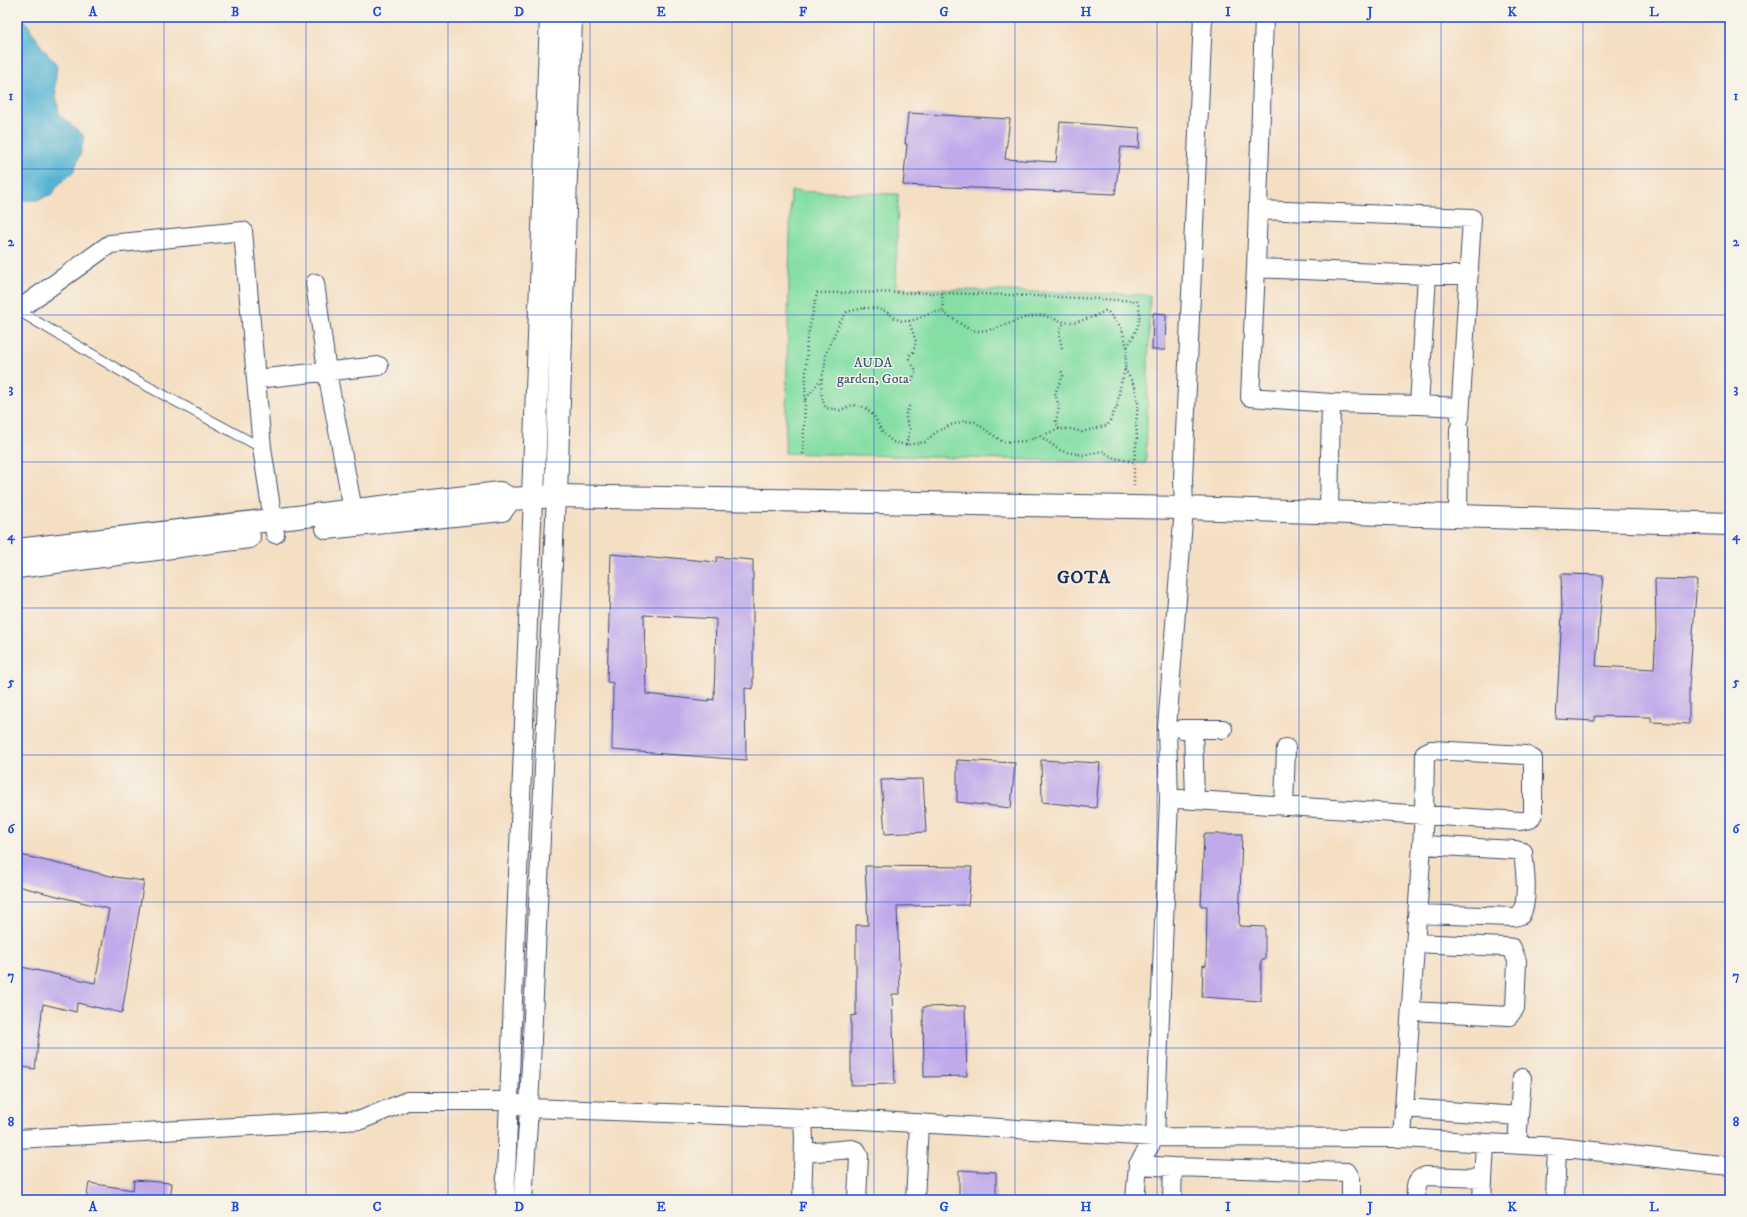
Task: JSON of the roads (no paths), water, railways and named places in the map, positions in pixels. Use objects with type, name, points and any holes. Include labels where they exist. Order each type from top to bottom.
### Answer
[{"type":"street","points":[[505,1200],[533,498],[550,17]]},
{"type":"street","points":[[524,1200],[556,496],[571,17]]},
{"type":"street","points":[[1135,1200],[1138,1164],[1155,1137],[1169,800],[1167,728],[1184,508],[1183,471],[1203,17]]},
{"type":"street","points":[[1264,17],[1256,268],[1250,397],[1331,403],[1419,405],[1460,418]]},
{"type":"street","points":[[1258,210],[1472,218],[1460,418],[1458,516]]},
{"type":"street","points":[[18,310],[110,244],[243,231],[262,448],[274,527]]},
{"type":"street","points":[[1256,268],[1468,275]]},
{"type":"street","points":[[1419,405],[1427,274]]},
{"type":"street","points":[[315,283],[327,372],[353,510]]},
{"type":"street","points":[[256,379],[379,366]]},
{"type":"street","points":[[1329,513],[1331,403]]},
{"type":"street","points":[[17,567],[274,527],[353,510],[500,493],[510,499],[556,496],[1184,508],[1730,524]]},
{"type":"street","points":[[17,550],[274,527],[502,510],[510,499]]},
{"type":"street","points":[[1167,728],[1223,730]]},
{"type":"street","points":[[1193,729],[1195,800]]},
{"type":"street","points":[[1284,806],[1286,748]]},
{"type":"street","points":[[1169,800],[1195,800],[1284,806],[1424,815],[1520,821],[1530,819],[1534,814],[1533,760],[1525,755],[1431,750],[1425,753],[1424,815],[1402,1138]]},
{"type":"street","points":[[1417,914],[1514,917],[1522,915],[1524,908],[1525,870],[1523,852],[1515,850],[1422,845]]},
{"type":"street","points":[[1411,1011],[1509,1016],[1515,1008],[1517,961],[1512,948],[1415,943]]},
{"type":"street","points":[[1517,1145],[1522,1078]]},
{"type":"street","points":[[17,1139],[361,1120],[407,1101],[509,1101],[529,1108],[803,1118],[1155,1137],[1402,1138],[1556,1147],[1730,1166]]},
{"type":"street","points":[[1404,1108],[1519,1116]]},
{"type":"street","points":[[802,1200],[804,1153],[803,1118]]},
{"type":"street","points":[[916,1200],[919,1124]]},
{"type":"street","points":[[1482,1200],[1485,1143]]},
{"type":"street","points":[[1555,1200],[1556,1147]]},
{"type":"street","points":[[804,1153],[852,1149],[857,1151],[859,1156],[857,1200]]},
{"type":"street","points":[[1138,1164],[1174,1167],[1347,1172],[1351,1179],[1350,1200]]},
{"type":"street","points":[[1172,1200],[1174,1167]]},
{"type":"street","points":[[1416,1200],[1416,1182],[1420,1178],[1426,1176],[1484,1178]]},
{"type":"lane","points":[[18,310],[136,380],[262,448]]},
{"type":"water","points":[[17,17],[23,17],[41,46],[57,65],[55,86],[59,115],[84,136],[80,155],[73,173],[60,183],[52,194],[37,200],[17,200]]},
{"type":"district","name":"GOTA","points":[[1084,577]]},
{"type":"park label","name":"AUDA garden, Gota","points":[[873,370]]}]
